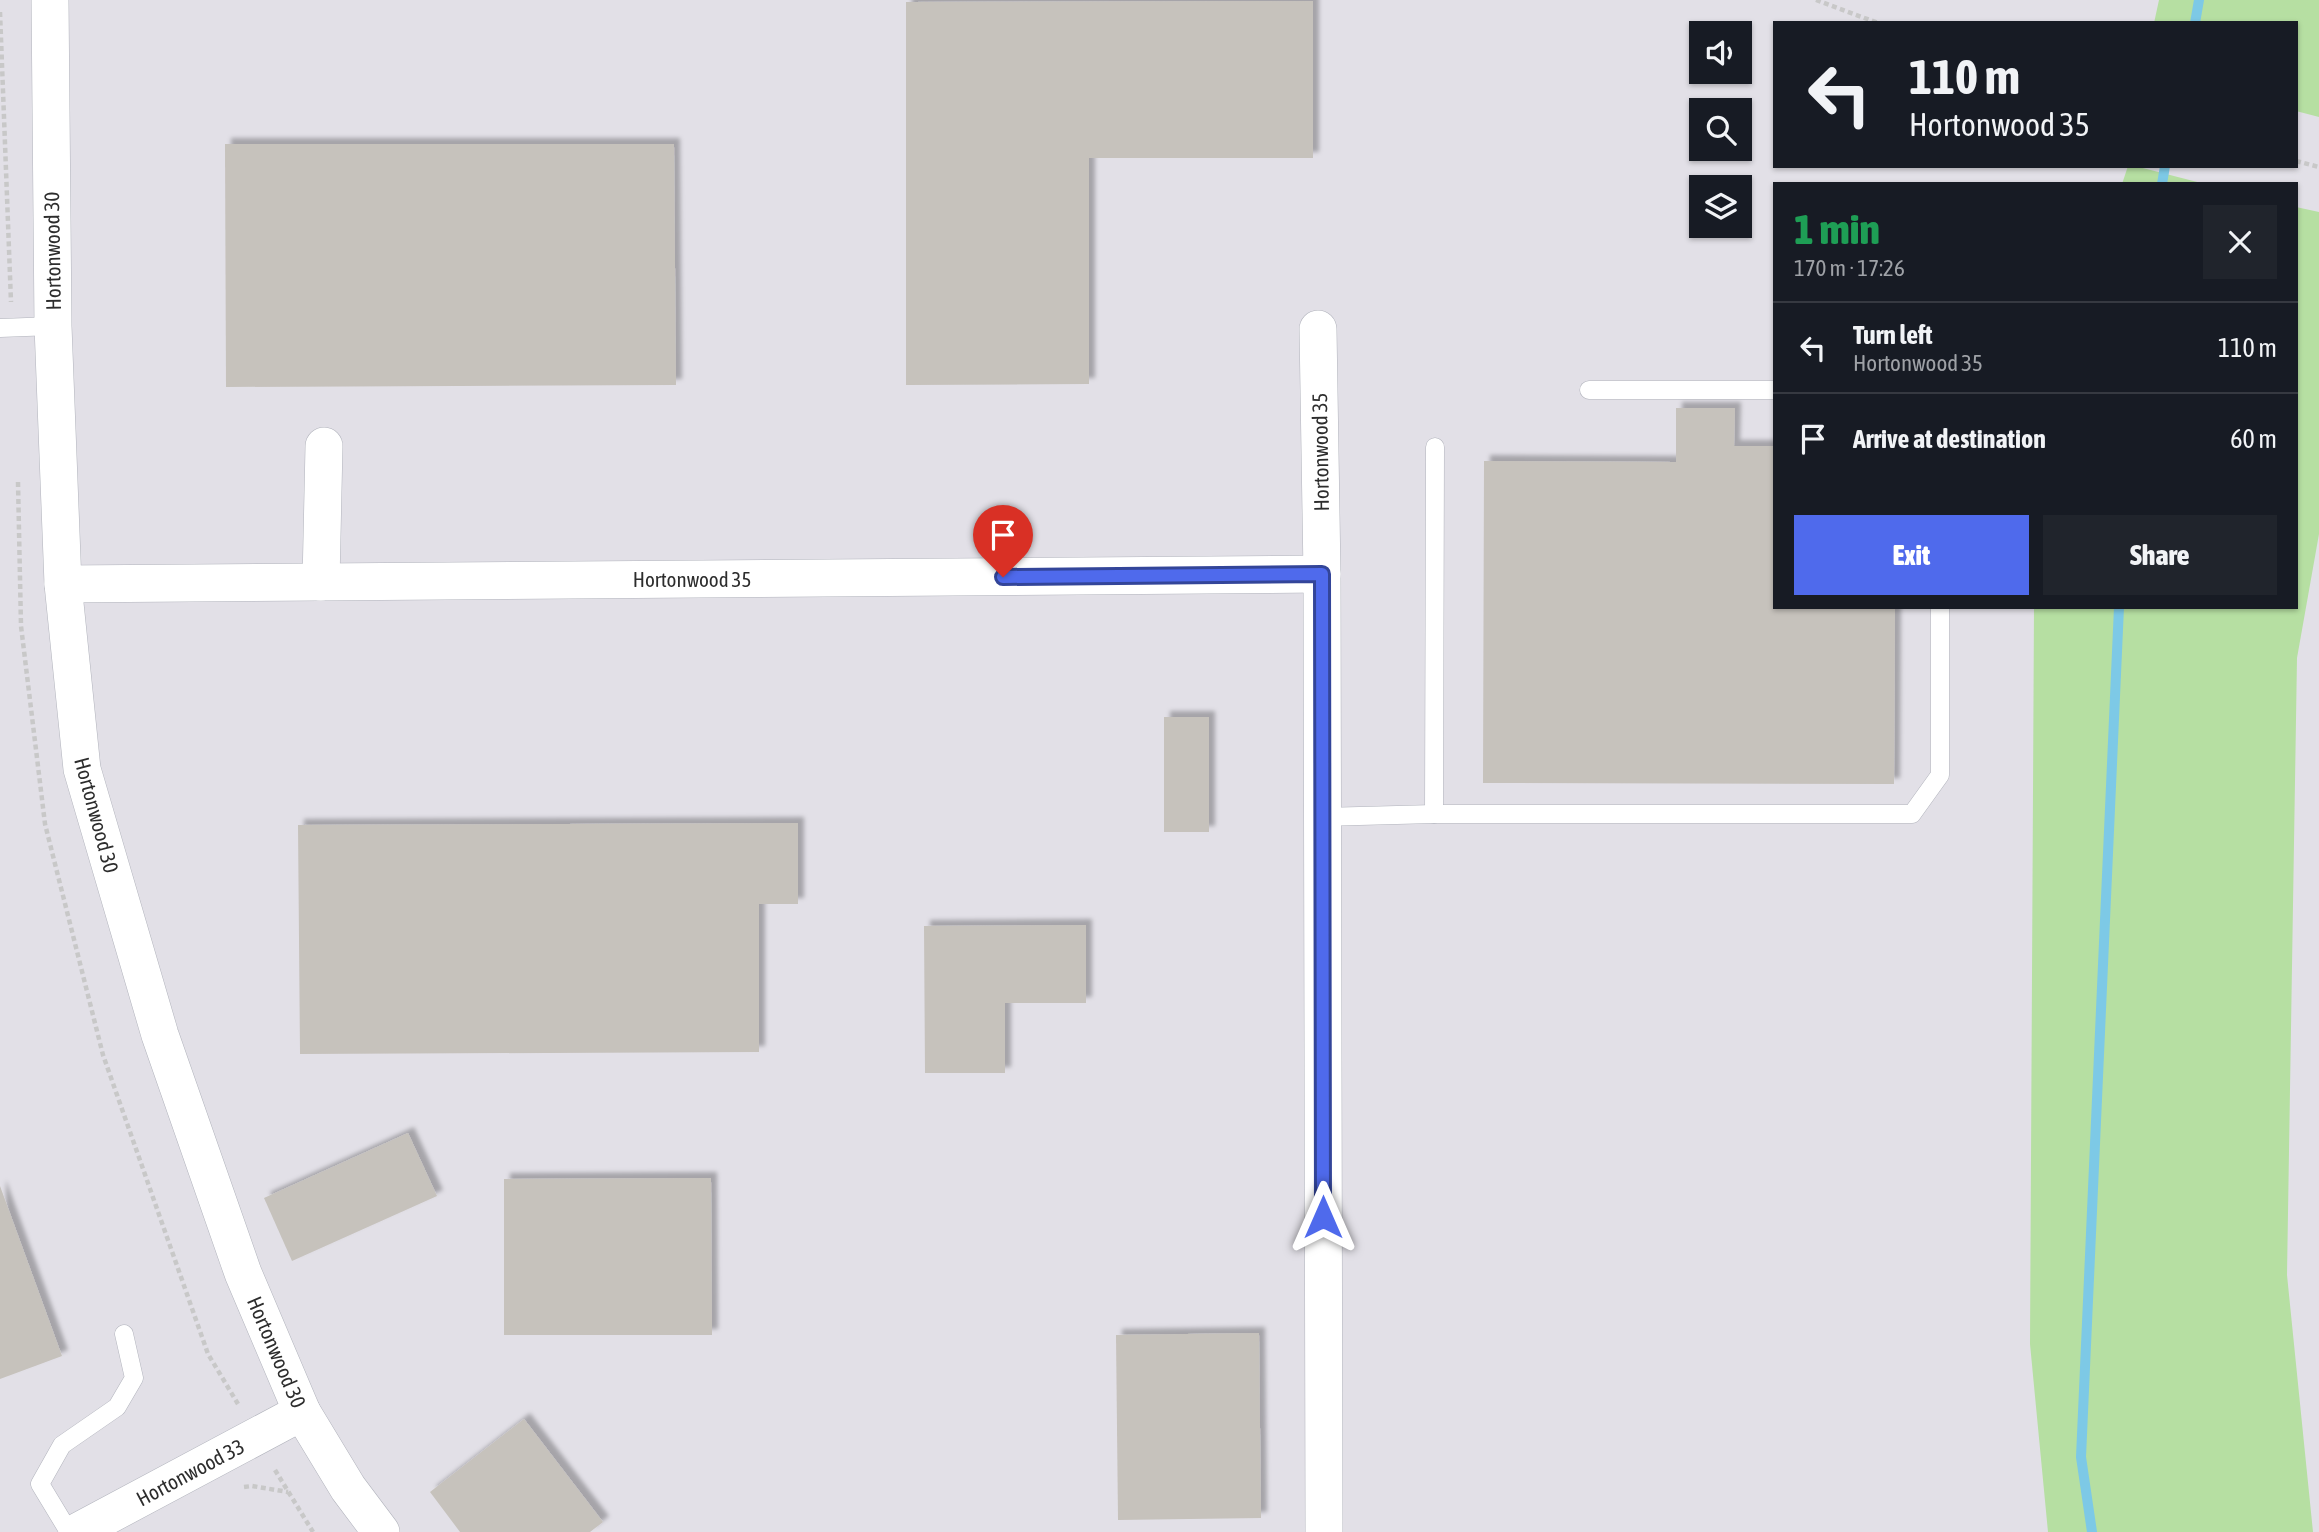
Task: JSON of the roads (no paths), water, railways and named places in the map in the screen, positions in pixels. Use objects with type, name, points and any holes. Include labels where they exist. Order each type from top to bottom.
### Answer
[{"type":"street","name":"Hortonwood 30","points":[[50,0],[53,326],[63,584],[82,769],[160,1035],[243,1273],[302,1412],[348,1488],[382,1532]]},
{"type":"street","name":"Hortonwood 35","points":[[1318,330],[1322,574],[1324,1532]]},
{"type":"street","points":[[321,582],[324,446]]},
{"type":"street","name":"Hortonwood 35","points":[[63,584],[1322,574]]},
{"type":"street","name":"Hortonwood 33","points":[[78,1532],[302,1412]]},
{"type":"lane","points":[[0,327],[53,326]]},
{"type":"lane","points":[[1589,390],[1773,390]]},
{"type":"lane","points":[[1434,814],[1435,447]]},
{"type":"lane","points":[[1322,817],[1434,814],[1912,814],[1940,775],[1940,609]]},
{"type":"lane","points":[[68,1532],[40,1483],[62,1445],[117,1407],[134,1378],[124,1334]]},
{"type":"waterway","points":[[2195,21],[2199,0]]},
{"type":"waterway","points":[[2162,182],[2165,168]]},
{"type":"waterway","points":[[2092,1532],[2081,1457],[2119,609]]}]
